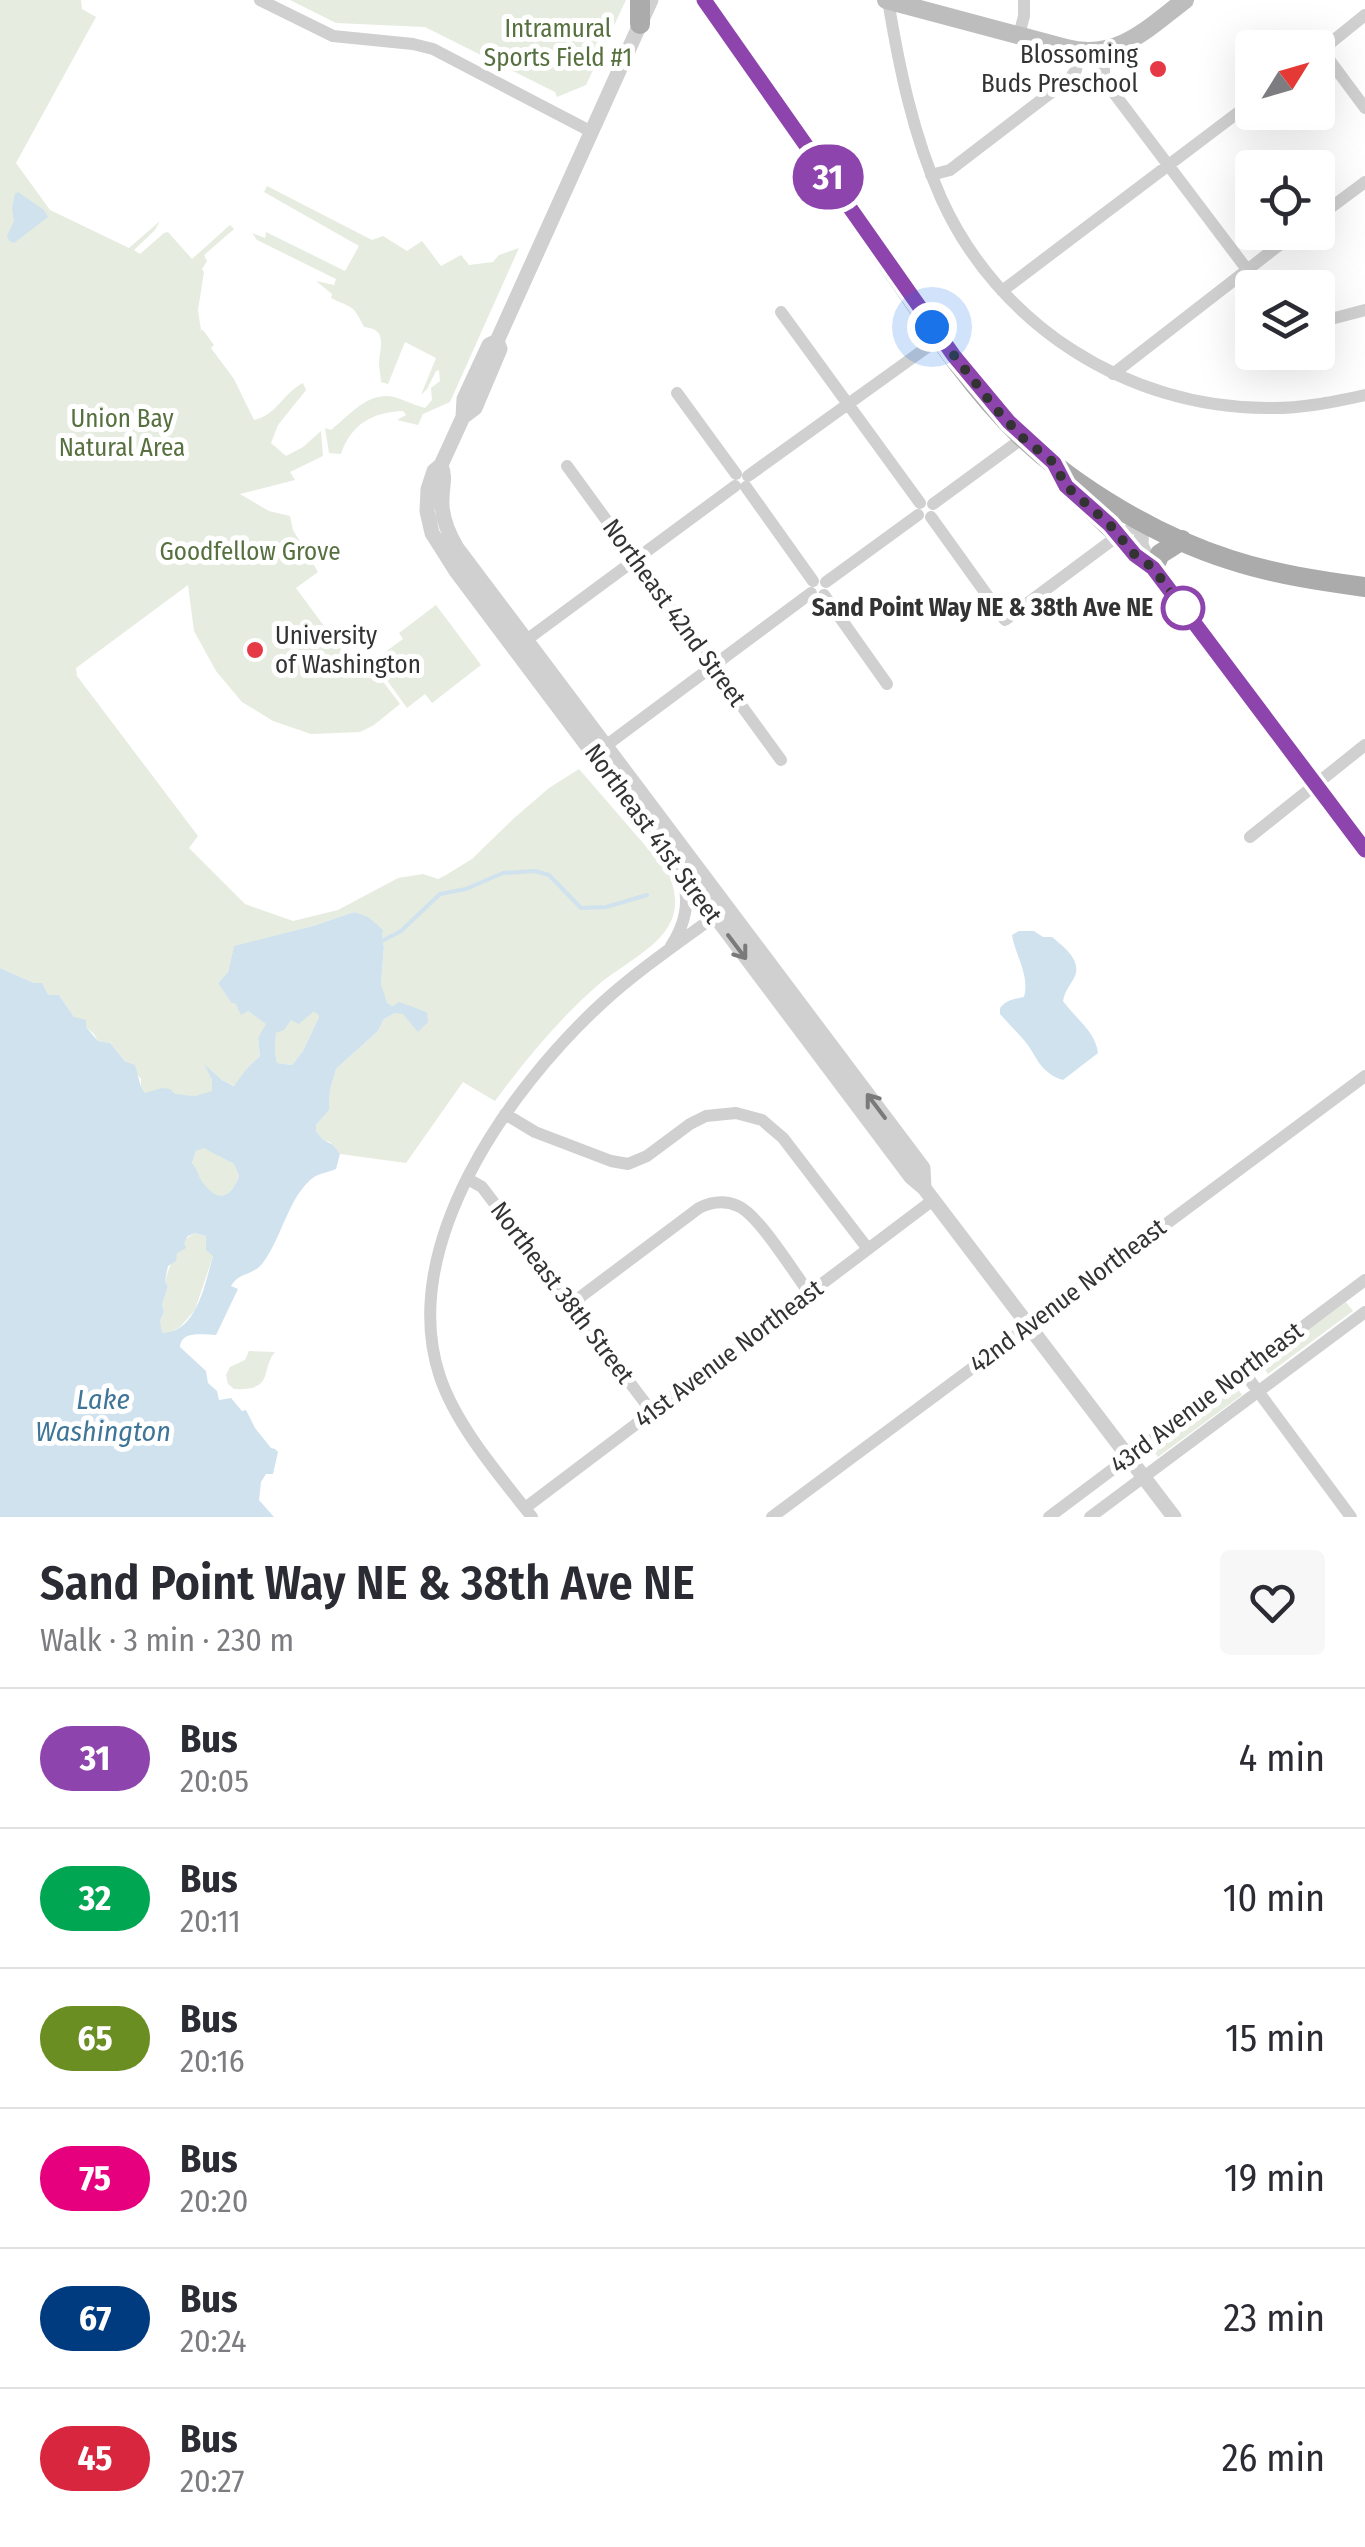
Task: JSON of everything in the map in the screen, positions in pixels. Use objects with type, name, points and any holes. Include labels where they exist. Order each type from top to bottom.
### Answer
[{"type":"main road","points":[[640,0],[640,24]]},
{"type":"main road","points":[[704,0],[940,338],[1023,438],[1081,484],[1142,522],[1182,540],[1230,560],[1306,578],[1365,586]]},
{"type":"main road","points":[[716,0],[722,26]]},
{"type":"main road","points":[[887,0],[1090,51],[1133,39],[1185,0]]},
{"type":"main road","points":[[1054,463],[1066,486],[1119,536]]},
{"type":"main road","points":[[1153,568],[1160,554],[1182,540]]},
{"type":"street","points":[[260,0],[333,36],[433,49],[592,132]]},
{"type":"street","name":"Northeast 41st Street","points":[[651,0],[497,342],[489,345],[464,399],[464,416],[442,466],[446,479],[442,505],[451,537],[520,644],[721,912],[923,1168],[928,1194],[1174,1517]]},
{"type":"street","points":[[887,0],[906,91],[932,175],[962,238],[1002,291],[1049,334],[1113,374],[1173,396],[1242,407],[1302,406],[1365,396]]},
{"type":"street","points":[[1019,35],[1024,0]]},
{"type":"street","points":[[1335,39],[1365,16]]},
{"type":"street","points":[[932,175],[950,170],[1070,78],[1090,51],[1104,80],[1247,269]]},
{"type":"street","points":[[1335,70],[1365,108]]},
{"type":"street","points":[[1002,291],[1235,115]]},
{"type":"street","points":[[1335,204],[1365,182]]},
{"type":"street","points":[[1113,374],[1272,250]]},
{"type":"street","points":[[1335,318],[1365,310]]},
{"type":"street","points":[[781,312],[1005,620],[1142,522]]},
{"type":"street","points":[[520,644],[940,338]]},
{"type":"street","points":[[677,393],[887,684]]},
{"type":"street","points":[[600,750],[1023,438]]},
{"type":"street","name":"Northeast 42nd Street","points":[[567,466],[781,760]]},
{"type":"street","points":[[1142,522],[1140,545],[1153,568],[1365,850]]},
{"type":"street","points":[[1119,536],[1153,568]]},
{"type":"street","points":[[1250,837],[1365,745]]},
{"type":"street","name":"Northeast 41st Street","points":[[600,750],[682,874],[721,912]]},
{"type":"street","points":[[667,952],[678,936],[687,907],[682,874]]},
{"type":"street","points":[[528,1512],[458,1416],[440,1379],[431,1340],[430,1295],[449,1218],[505,1114],[535,1073],[621,987],[721,912]]},
{"type":"street","name":"42nd Avenue Northeast","points":[[772,1517],[1365,1076]]},
{"type":"street","points":[[505,1114],[536,1132],[628,1164],[647,1156],[706,1116],[736,1113],[762,1120],[784,1138],[868,1250]]},
{"type":"street","name":"Northeast 38th Street","points":[[468,1180],[482,1187],[652,1412]]},
{"type":"street","name":"41st Avenue Northeast","points":[[528,1512],[652,1412],[868,1250],[928,1194]]},
{"type":"street","points":[[571,1304],[699,1208],[726,1202],[751,1215],[810,1294]]},
{"type":"street","points":[[1359,1284],[1365,1308]]},
{"type":"street","name":"43rd Avenue Northeast","points":[[1049,1517],[1359,1284]]},
{"type":"street","name":"43rd Avenue Northeast","points":[[1090,1517],[1365,1308]]},
{"type":"street","points":[[1243,1371],[1351,1517]]},
{"type":"green space","name":"Union Bay Natural Area","points":[[0,0],[81,0],[82,9],[96,17],[16,163],[50,210],[129,248],[160,221],[134,250],[140,254],[168,232],[192,259],[230,225],[234,229],[204,255],[207,261],[202,269],[198,310],[201,330],[214,345],[211,348],[234,379],[254,420],[269,414],[303,383],[306,390],[278,425],[271,443],[286,456],[321,431],[323,456],[290,472],[295,480],[240,494],[269,511],[290,516],[293,530],[318,572],[296,588],[346,656],[363,655],[400,704],[360,732],[311,734],[273,721],[242,702],[216,671],[194,631],[188,585],[76,668],[77,676],[198,836],[189,848],[245,904],[293,921],[338,910],[398,878],[423,874],[438,879],[446,875],[472,859],[549,788],[579,769],[669,873],[675,906],[663,934],[570,1012],[495,1101],[463,1082],[406,1163],[340,1154],[316,1131],[316,1125],[329,1110],[336,1069],[378,1031],[384,1019],[395,1013],[403,1013],[409,1019],[427,1012],[386,1003],[381,985],[383,931],[354,912],[234,947],[228,972],[218,983],[236,1003],[267,1024],[258,1038],[260,1056],[235,1086],[206,1066],[212,1092],[195,1096],[145,1093],[141,1079],[110,1043],[98,1041],[59,995],[48,995],[34,983],[0,968]]},
{"type":"green space","name":"Intramural Sports Field #1","points":[[290,0],[626,0],[586,85],[557,97],[555,92],[425,27],[336,23]]},
{"type":"green space","points":[[267,186],[372,240],[383,236],[407,251],[422,241],[441,266],[461,255],[469,265],[493,262],[499,255],[519,248],[450,402],[423,414],[418,425],[397,420],[406,415],[403,411],[373,417],[357,427],[341,454],[329,453],[325,428],[331,430],[359,406],[385,396],[425,408],[432,400],[431,388],[440,381],[439,370],[421,395],[436,358],[405,342],[388,384],[381,382],[380,335],[364,327],[354,310],[331,298],[332,294],[316,281],[334,285],[336,279],[257,240],[252,233],[265,238],[266,232],[345,271],[359,246],[264,192]]},
{"type":"green space","points":[[436,605],[481,665],[432,703],[425,694],[407,708],[373,661],[403,639],[399,633]]},
{"type":"green space","points":[[313,1012],[319,1017],[303,1051],[292,1065],[277,1063],[276,1033],[291,1020]]},
{"type":"green space","points":[[204,1147],[234,1164],[239,1176],[225,1195],[210,1191],[192,1163],[196,1151]]},
{"type":"green space","points":[[195,1233],[206,1236],[213,1256],[195,1310],[180,1327],[161,1333],[167,1275],[180,1247]]},
{"type":"green space","points":[[1346,1302],[1353,1311],[1268,1374],[1261,1365]]},
{"type":"green space","points":[[249,1351],[275,1352],[261,1383],[234,1389],[226,1375],[230,1367],[245,1360]]},
{"type":"green space","points":[[1235,1385],[1242,1395],[1158,1457],[1151,1448]]},
{"type":"water","points":[[18,192],[48,217],[14,243],[7,236],[14,221],[12,208]]},
{"type":"water","name":"Lake Washington","points":[[354,912],[368,917],[383,930],[381,984],[387,1003],[393,1006],[399,1002],[427,1012],[428,1022],[418,1032],[403,1014],[395,1013],[384,1019],[378,1031],[336,1069],[329,1110],[316,1125],[316,1131],[340,1154],[336,1169],[305,1185],[262,1264],[231,1286],[238,1289],[216,1335],[194,1335],[181,1342],[180,1347],[206,1371],[208,1383],[217,1391],[219,1400],[231,1398],[242,1411],[246,1410],[255,1428],[278,1452],[273,1474],[266,1474],[261,1482],[259,1500],[274,1517],[0,1517],[0,968],[42,983],[48,995],[59,995],[74,1017],[86,1020],[86,1027],[98,1041],[110,1043],[126,1062],[135,1065],[145,1093],[162,1088],[195,1096],[212,1091],[212,1080],[204,1064],[234,1086],[260,1056],[258,1038],[266,1024],[248,1011],[241,1015],[218,983],[228,972],[234,946]],"holes":[[[313,1012],[319,1017],[303,1051],[292,1065],[277,1063],[276,1033],[291,1020],[299,1024]],[[204,1148],[234,1164],[239,1176],[225,1195],[215,1194],[204,1184],[192,1163],[196,1151]],[[188,1236],[206,1236],[206,1250],[213,1256],[203,1292],[191,1316],[174,1331],[162,1333],[160,1321],[168,1266],[186,1248]]]},
{"type":"water","points":[[1019,931],[1052,937],[1071,955],[1076,966],[1063,1001],[1089,1032],[1098,1053],[1063,1080],[1043,1068],[1000,1014],[1005,1003],[1024,997],[1024,973],[1012,935]]},
{"type":"waterway","points":[[380,942],[401,931],[440,894],[466,889],[503,873],[535,871],[549,875],[581,908],[606,907],[647,895]]},
{"type":"bus line","name":"31","points":[[704,0],[954,356],[1023,438],[1054,463],[1066,486],[1153,568],[1365,850]]},
{"type":"place","name":"Blossoming Buds Preschool","points":[[1158,69]]},
{"type":"place","name":"Sand Point Way NE & 38th Ave NE","points":[[1183,608]]},
{"type":"place","name":"University of Washington","points":[[255,650]]},
{"type":"route","points":[[932,327],[995,408],[1054,463],[1066,486],[1153,568],[1186,613],[1183,608]]},
{"type":"park label","name":"Goodfellow Grove","points":[[250,552]]}]
